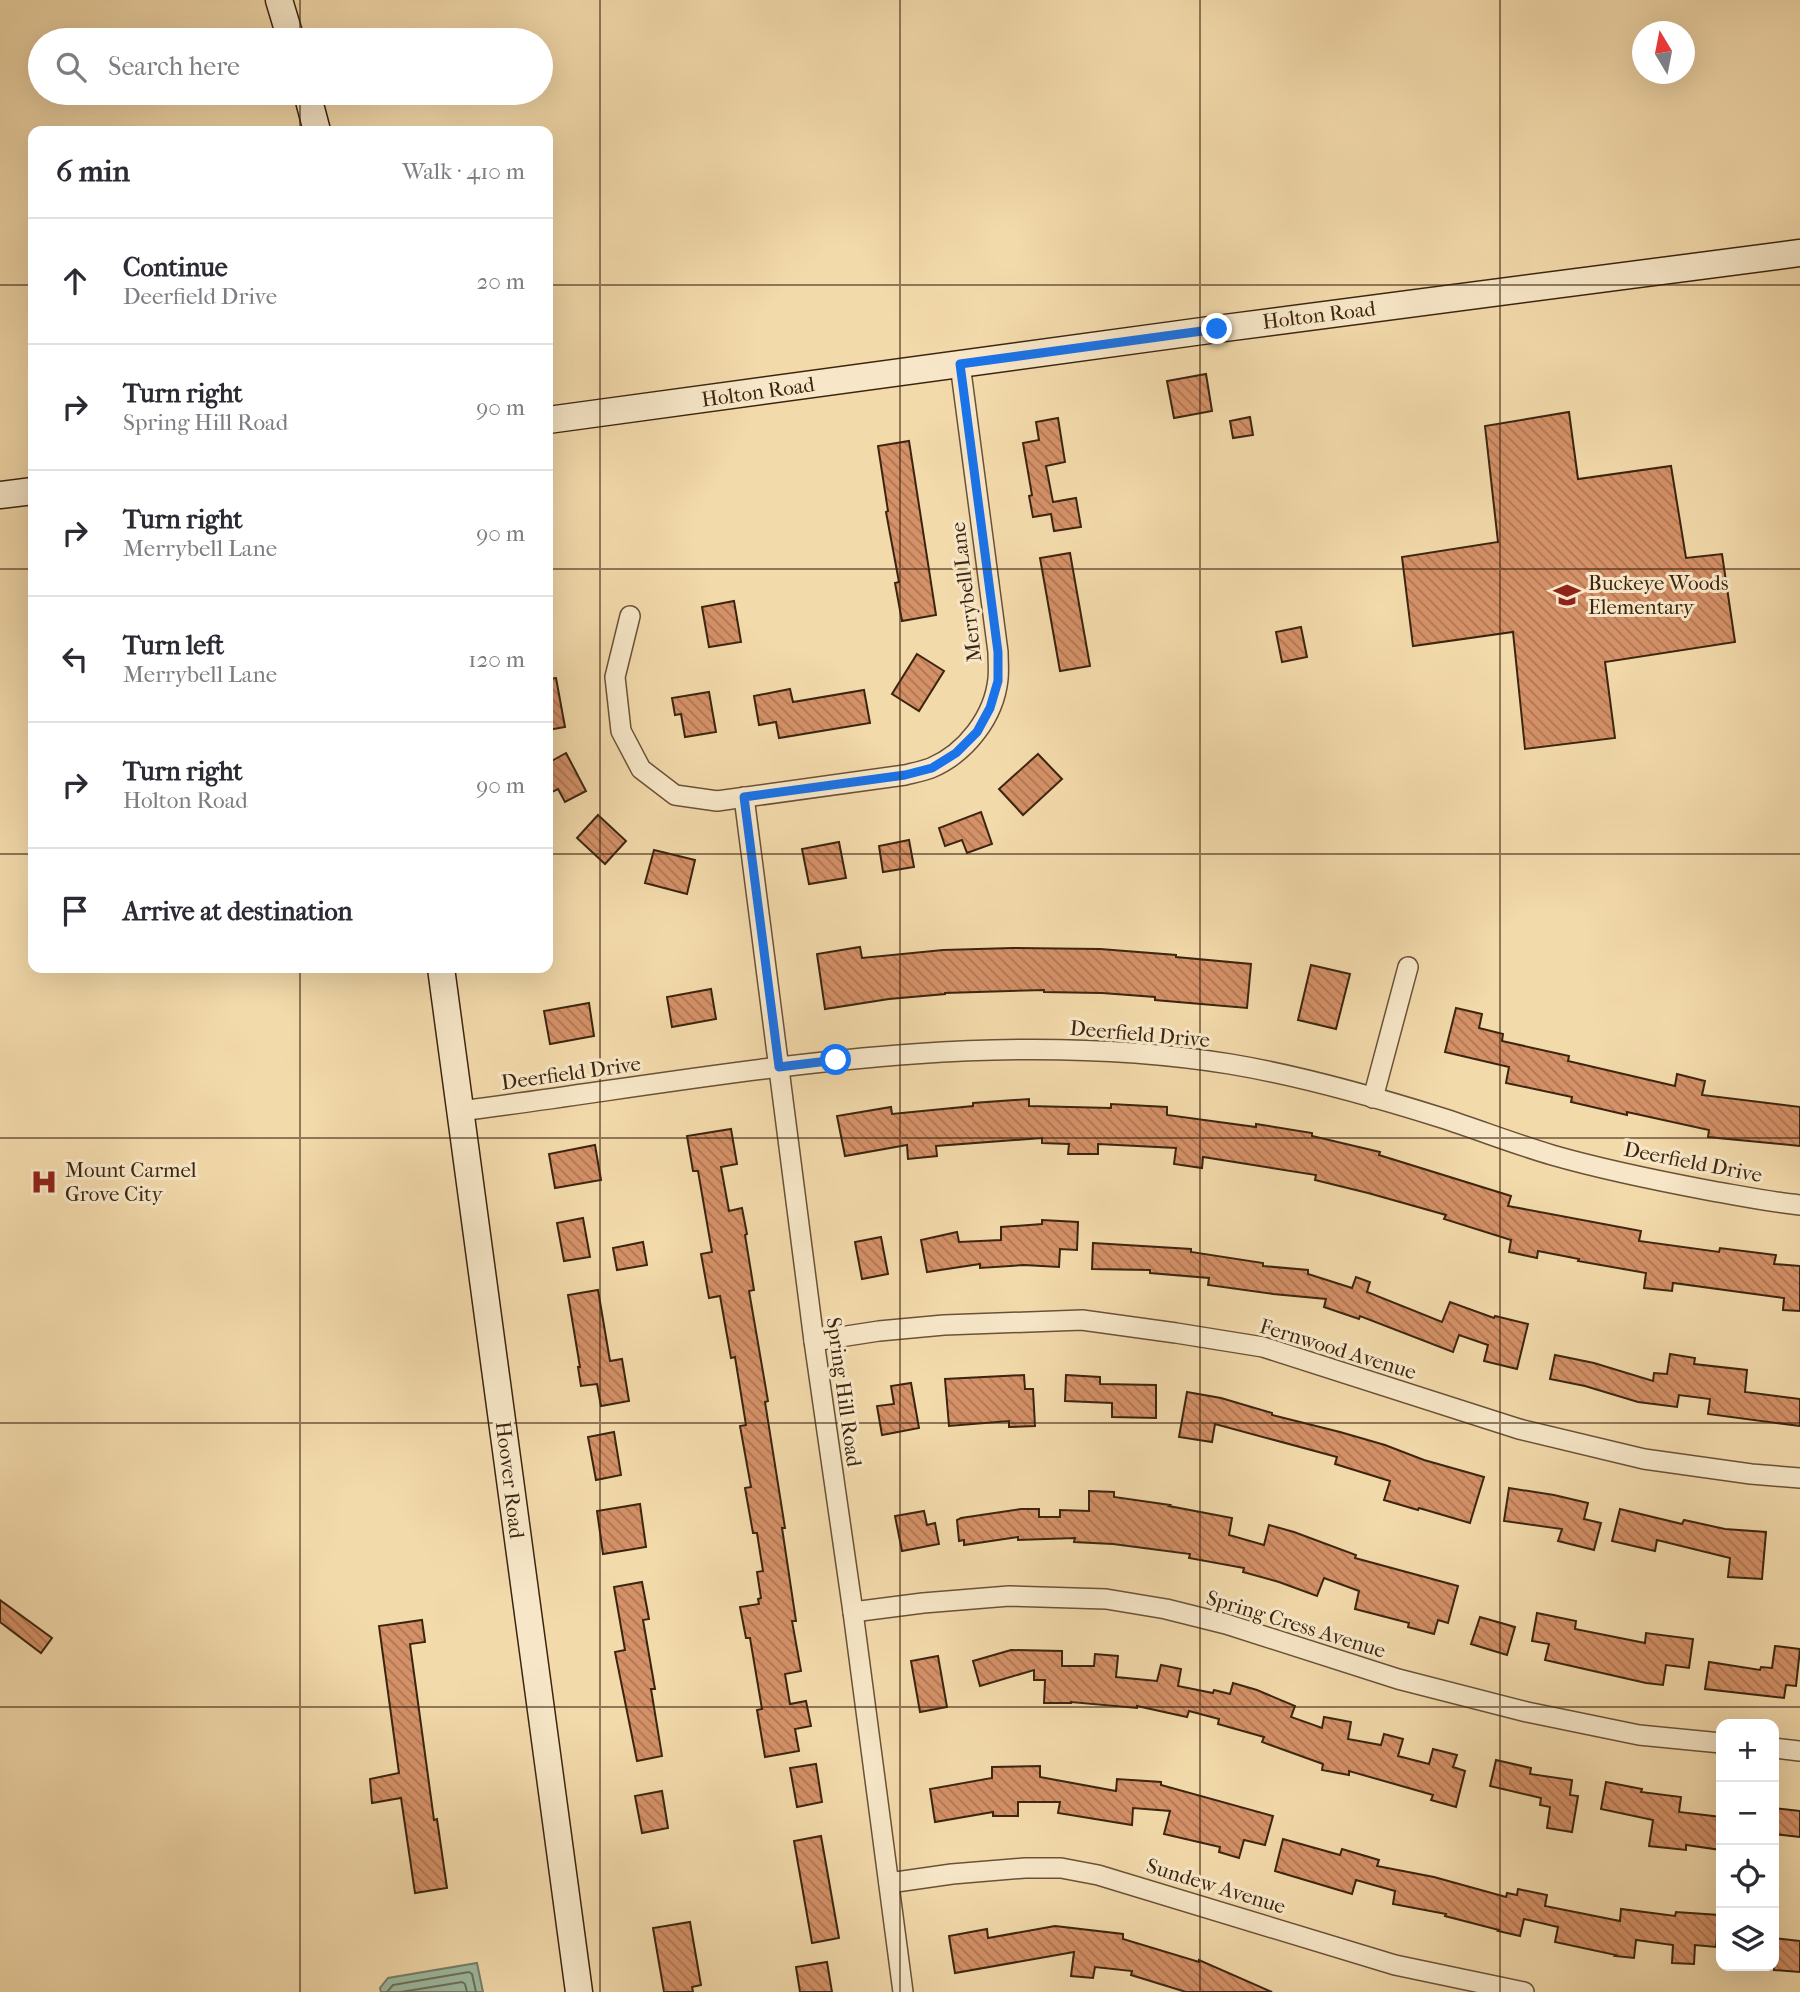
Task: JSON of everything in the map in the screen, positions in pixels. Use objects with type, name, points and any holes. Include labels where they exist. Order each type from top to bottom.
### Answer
[{"type":"street","points":[[279,0],[287,28]]},
{"type":"street","points":[[310,105],[316,126]]},
{"type":"street","name":"Holton Road","points":[[553,419],[1800,253]]},
{"type":"street","name":"Merrybell Lane","points":[[630,616],[615,677],[621,731],[641,769],[675,795],[717,801],[905,775],[932,768],[956,753],[977,732],[990,708],[998,681],[998,652],[960,364]]},
{"type":"street","points":[[0,495],[28,492]]},
{"type":"street","name":"Spring Hill Road","points":[[744,797],[814,1341],[903,1992]]},
{"type":"street","points":[[1373,1098],[1408,967]]},
{"type":"street","name":"Hoover Road","points":[[442,973],[579,1992]]},
{"type":"street","name":"Deerfield Drive","points":[[461,1111],[779,1067],[895,1054],[982,1049],[1102,1050],[1228,1064],[1311,1080],[1553,1155],[1662,1182],[1800,1205]]},
{"type":"street","name":"Fernwood Avenue","points":[[814,1341],[944,1325],[1082,1320],[1176,1333],[1263,1347],[1519,1429],[1644,1459],[1800,1478]]},
{"type":"street","name":"Spring Cress Avenue","points":[[853,1612],[1009,1596],[1106,1599],[1226,1623],[1398,1679],[1527,1712],[1639,1735],[1716,1743]]},
{"type":"street","points":[[1779,1749],[1800,1751]]},
{"type":"street","name":"Sundew Avenue","points":[[889,1883],[952,1874],[1061,1868],[1098,1875],[1395,1965],[1524,1992]]},
{"type":"water","points":[[477,1963],[483,1992],[381,1992],[380,1988],[388,1978]]},
{"type":"building","points":[[1206,374],[1212,411],[1174,418],[1167,381]]},
{"type":"building","name":"Buckeye Woods Elementary","points":[[1569,412],[1578,479],[1671,466],[1686,558],[1722,554],[1735,642],[1605,662],[1615,738],[1525,749],[1513,632],[1413,646],[1402,557],[1498,542],[1485,426]]},
{"type":"building","points":[[1250,417],[1253,435],[1233,438],[1230,421]]},
{"type":"building","points":[[1058,418],[1065,462],[1046,466],[1053,502],[1076,498],[1081,527],[1054,531],[1051,514],[1033,517],[1023,443],[1039,440],[1036,422]]},
{"type":"building","points":[[909,441],[936,615],[902,621],[895,583],[899,582],[886,512],[888,511],[878,446]]},
{"type":"building","points":[[1070,553],[1090,666],[1060,671],[1040,558]]},
{"type":"building","points":[[734,601],[741,642],[709,647],[702,607]]},
{"type":"building","points":[[1301,627],[1307,657],[1282,662],[1276,632]]},
{"type":"building","points":[[917,654],[944,671],[919,711],[892,694]]},
{"type":"building","points":[[553,678],[556,678],[565,727],[553,729]]},
{"type":"building","points":[[790,689],[793,702],[864,690],[870,723],[779,738],[776,722],[759,725],[754,696]]},
{"type":"building","points":[[709,692],[716,732],[685,737],[681,714],[675,715],[672,698]]},
{"type":"building","points":[[566,753],[586,791],[565,802],[558,789],[553,792],[553,760]]},
{"type":"building","points":[[1038,754],[1062,779],[1023,815],[999,789]]},
{"type":"building","points":[[981,812],[992,844],[967,853],[962,840],[945,846],[939,828]]},
{"type":"building","points":[[598,815],[626,841],[605,864],[577,838]]},
{"type":"building","points":[[909,840],[914,867],[883,872],[879,846]]},
{"type":"building","points":[[839,842],[846,878],[809,884],[802,849]]},
{"type":"building","points":[[654,850],[695,860],[687,894],[645,883]]},
{"type":"building","points":[[860,947],[862,958],[943,950],[1100,949],[1251,964],[1247,1008],[1155,1000],[1155,997],[1044,990],[945,993],[825,1009],[817,954]]},
{"type":"building","points":[[1311,965],[1350,974],[1336,1029],[1298,1020]]},
{"type":"building","points":[[711,989],[716,1019],[672,1027],[667,997]]},
{"type":"building","points":[[589,1003],[594,1036],[550,1044],[544,1011]]},
{"type":"building","points":[[1456,1008],[1482,1014],[1479,1028],[1503,1034],[1502,1041],[1569,1056],[1568,1061],[1675,1086],[1677,1074],[1705,1081],[1702,1095],[1800,1107],[1800,1146],[1708,1137],[1709,1130],[1627,1112],[1627,1115],[1571,1102],[1572,1097],[1506,1083],[1509,1067],[1445,1052]]},
{"type":"building","points":[[1029,1099],[1029,1106],[1111,1108],[1111,1104],[1167,1107],[1167,1115],[1312,1133],[1312,1136],[1380,1152],[1379,1155],[1511,1196],[1508,1206],[1641,1231],[1639,1241],[1719,1252],[1720,1248],[1776,1255],[1774,1264],[1800,1266],[1800,1311],[1783,1310],[1784,1298],[1673,1283],[1672,1291],[1644,1288],[1646,1273],[1538,1251],[1537,1258],[1509,1252],[1511,1240],[1444,1219],[1446,1215],[1315,1180],[1316,1175],[1203,1157],[1202,1168],[1174,1164],[1176,1148],[1098,1144],[1098,1154],[1068,1154],[1069,1144],[1042,1143],[1042,1138],[936,1146],[937,1156],[908,1159],[907,1145],[845,1156],[837,1116],[891,1107],[892,1114],[973,1106],[973,1103]]},
{"type":"building","points":[[731,1129],[737,1164],[721,1167],[729,1211],[742,1208],[747,1234],[745,1235],[754,1290],[749,1291],[768,1401],[765,1402],[785,1528],[782,1528],[796,1621],[792,1621],[801,1671],[785,1674],[790,1704],[806,1701],[811,1726],[795,1729],[799,1751],[765,1757],[757,1710],[762,1709],[750,1638],[746,1638],[740,1607],[759,1604],[758,1599],[761,1598],[757,1572],[763,1571],[757,1533],[753,1533],[745,1488],[751,1487],[740,1426],[746,1425],[735,1357],[731,1358],[720,1296],[709,1298],[701,1254],[712,1252],[698,1171],[693,1171],[687,1136]]},
{"type":"building","points":[[595,1145],[601,1180],[555,1188],[549,1154]]},
{"type":"building","points":[[583,1218],[590,1257],[564,1261],[557,1223]]},
{"type":"building","points":[[1042,1220],[1078,1222],[1077,1250],[1060,1249],[1059,1267],[1024,1265],[980,1268],[980,1264],[927,1272],[921,1240],[957,1232],[959,1242],[1001,1240],[1001,1227],[1042,1224]]},
{"type":"building","points":[[881,1237],[888,1274],[862,1279],[855,1242]]},
{"type":"building","points":[[643,1242],[647,1265],[617,1270],[613,1248]]},
{"type":"building","points":[[1093,1243],[1191,1249],[1191,1252],[1263,1263],[1263,1266],[1308,1270],[1308,1274],[1352,1288],[1356,1277],[1370,1282],[1367,1292],[1442,1322],[1450,1302],[1494,1318],[1495,1316],[1528,1324],[1517,1369],[1484,1361],[1488,1345],[1459,1335],[1453,1352],[1360,1316],[1359,1319],[1324,1307],[1326,1299],[1208,1285],[1209,1278],[1150,1273],[1150,1270],[1092,1269]]},
{"type":"building","points":[[598,1290],[610,1361],[622,1359],[629,1401],[601,1406],[597,1384],[581,1386],[568,1295]]},
{"type":"building","points":[[1670,1354],[1695,1358],[1694,1364],[1747,1370],[1745,1392],[1800,1399],[1800,1426],[1708,1414],[1710,1399],[1679,1395],[1677,1407],[1638,1402],[1550,1379],[1555,1355],[1594,1363],[1653,1381],[1654,1373],[1667,1374]]},
{"type":"building","points":[[1024,1375],[1025,1389],[1033,1389],[1035,1426],[1009,1427],[1009,1421],[949,1426],[945,1379]]},
{"type":"building","points":[[1066,1375],[1100,1377],[1100,1384],[1156,1385],[1156,1418],[1112,1417],[1112,1403],[1065,1401]]},
{"type":"building","points":[[911,1383],[919,1428],[882,1435],[877,1406],[894,1404],[891,1386]]},
{"type":"building","points":[[1187,1392],[1221,1398],[1272,1415],[1340,1432],[1484,1477],[1470,1523],[1384,1500],[1390,1481],[1335,1464],[1337,1457],[1215,1424],[1212,1442],[1179,1437]]},
{"type":"building","points":[[614,1432],[621,1475],[596,1480],[588,1437]]},
{"type":"building","points":[[1509,1488],[1588,1503],[1584,1519],[1601,1523],[1594,1550],[1558,1541],[1562,1529],[1504,1521]]},
{"type":"building","points":[[1089,1491],[1114,1492],[1114,1497],[1232,1518],[1229,1535],[1264,1545],[1269,1525],[1356,1555],[1355,1558],[1458,1586],[1448,1623],[1438,1620],[1434,1634],[1408,1627],[1409,1623],[1355,1609],[1359,1591],[1324,1578],[1317,1596],[1243,1572],[1244,1568],[1189,1558],[1190,1554],[1074,1542],[1075,1538],[1018,1540],[1018,1537],[964,1545],[964,1540],[959,1541],[957,1520],[961,1518],[1021,1509],[1039,1509],[1039,1517],[1060,1517],[1060,1510],[1089,1511]]},
{"type":"building","points":[[640,1504],[646,1547],[603,1554],[597,1511]]},
{"type":"building","points":[[1620,1509],[1682,1524],[1684,1520],[1725,1529],[1766,1532],[1762,1579],[1728,1577],[1730,1558],[1657,1540],[1655,1551],[1612,1541]]},
{"type":"building","points":[[924,1511],[927,1525],[935,1523],[939,1544],[902,1551],[895,1516]]},
{"type":"building","points":[[642,1582],[649,1619],[643,1620],[655,1689],[651,1689],[662,1756],[637,1761],[615,1652],[625,1650],[614,1587]]},
{"type":"building","points":[[0,1600],[52,1638],[41,1653],[0,1622]]},
{"type":"building","points":[[1537,1613],[1576,1621],[1575,1629],[1645,1643],[1646,1633],[1693,1639],[1689,1668],[1666,1665],[1663,1685],[1545,1660],[1549,1644],[1532,1641]]},
{"type":"building","points":[[1480,1617],[1515,1627],[1507,1655],[1471,1644]]},
{"type":"building","points":[[422,1620],[425,1642],[410,1644],[434,1820],[437,1819],[447,1888],[415,1893],[401,1798],[372,1803],[370,1779],[399,1773],[379,1626]]},
{"type":"building","points":[[1775,1646],[1800,1649],[1796,1686],[1786,1685],[1784,1698],[1705,1689],[1709,1662],[1760,1670],[1761,1667],[1772,1668]]},
{"type":"building","points":[[1011,1650],[1062,1651],[1062,1666],[1094,1666],[1095,1654],[1118,1656],[1116,1677],[1157,1681],[1161,1665],[1181,1669],[1178,1686],[1230,1694],[1233,1683],[1295,1706],[1291,1717],[1322,1728],[1324,1717],[1351,1722],[1348,1739],[1381,1745],[1384,1734],[1403,1739],[1398,1756],[1429,1764],[1433,1749],[1457,1755],[1453,1767],[1465,1771],[1456,1807],[1431,1800],[1433,1795],[1349,1771],[1349,1775],[1322,1770],[1323,1764],[1262,1742],[1264,1737],[1218,1724],[1219,1719],[1189,1711],[1187,1717],[1137,1706],[1044,1703],[1045,1680],[1034,1680],[1034,1670],[980,1686],[973,1661]]},
{"type":"building","points":[[938,1656],[947,1707],[920,1712],[911,1661]]},
{"type":"building","points":[[1496,1760],[1531,1768],[1530,1774],[1572,1780],[1570,1795],[1578,1796],[1572,1832],[1547,1828],[1550,1807],[1540,1805],[1541,1798],[1490,1786]]},
{"type":"building","points":[[816,1764],[822,1802],[797,1807],[790,1768]]},
{"type":"building","points":[[1040,1766],[1040,1777],[1116,1791],[1117,1779],[1161,1782],[1161,1785],[1273,1816],[1265,1845],[1244,1840],[1239,1858],[1219,1852],[1220,1847],[1164,1834],[1170,1811],[1133,1808],[1132,1825],[1058,1813],[1060,1802],[1018,1802],[1018,1816],[993,1816],[993,1812],[935,1822],[930,1789],[992,1778],[992,1767]]},
{"type":"building","points":[[1606,1782],[1642,1789],[1641,1792],[1681,1797],[1679,1812],[1716,1816],[1716,1849],[1686,1845],[1686,1850],[1649,1846],[1653,1820],[1601,1809]]},
{"type":"building","points":[[662,1791],[668,1828],[642,1833],[635,1796]]},
{"type":"building","points":[[1779,1809],[1800,1811],[1800,1837],[1779,1835]]},
{"type":"building","points":[[821,1836],[839,1938],[812,1943],[794,1841]]},
{"type":"building","points":[[1283,1839],[1340,1855],[1342,1849],[1379,1860],[1377,1866],[1434,1877],[1506,1897],[1507,1893],[1517,1895],[1518,1889],[1547,1895],[1545,1906],[1620,1921],[1621,1909],[1675,1916],[1676,1912],[1716,1915],[1716,1947],[1695,1945],[1694,1964],[1672,1963],[1673,1945],[1636,1940],[1634,1958],[1615,1956],[1555,1942],[1558,1927],[1524,1919],[1520,1936],[1445,1916],[1446,1914],[1393,1904],[1395,1891],[1356,1880],[1352,1894],[1275,1871]]},
{"type":"building","points":[[690,1922],[701,1985],[692,1987],[693,1992],[664,1992],[653,1928]]},
{"type":"building","points":[[1055,1926],[1123,1934],[1123,1939],[1199,1960],[1272,1992],[1186,1992],[1131,1975],[1132,1971],[1095,1967],[1093,1978],[1071,1976],[1074,1952],[955,1973],[949,1936],[987,1929],[988,1938]]},
{"type":"building","points":[[1779,1939],[1800,1941],[1800,1972],[1779,1970]]},
{"type":"building","points":[[827,1962],[832,1992],[800,1992],[796,1967]]},
{"type":"place","name":"Buckeye Woods Elementary","points":[[1567,595]]},
{"type":"place","name":"Mount Carmel Grove City","points":[[44,1182]]},
{"type":"route","points":[[836,1060],[779,1067],[744,797],[905,775],[932,768],[956,753],[977,732],[990,708],[998,681],[998,652],[960,364],[1217,329]]}]
